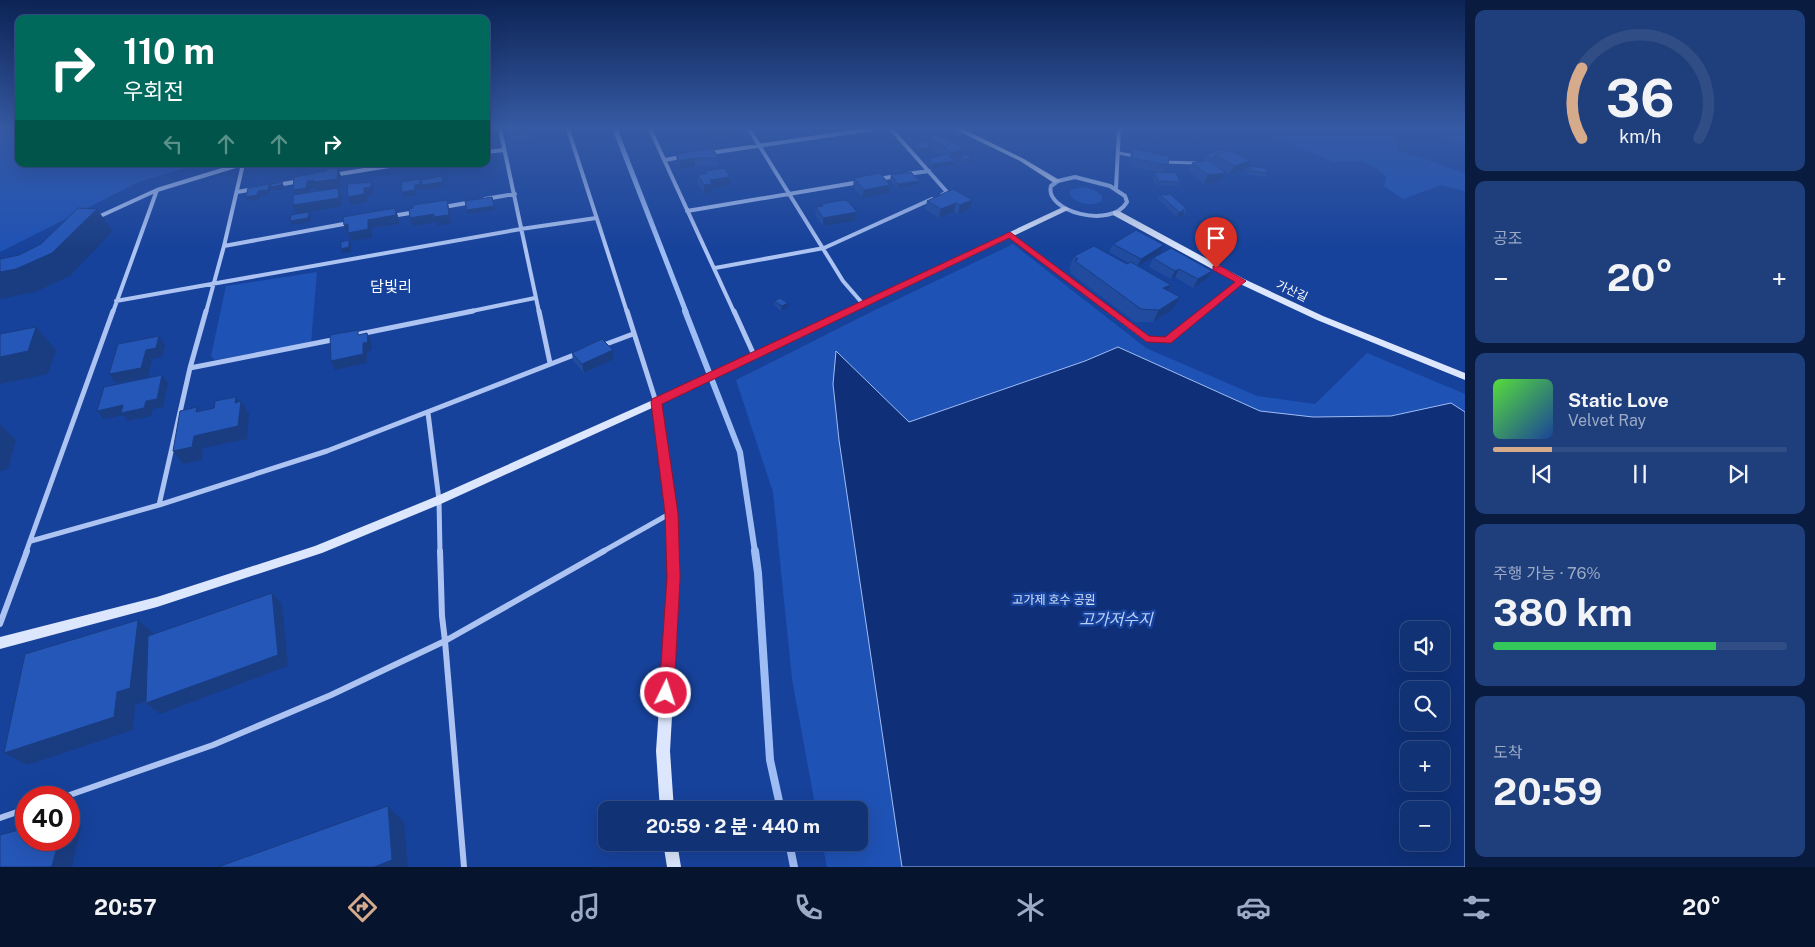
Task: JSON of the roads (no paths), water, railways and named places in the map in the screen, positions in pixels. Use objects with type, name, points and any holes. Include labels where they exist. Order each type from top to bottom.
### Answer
[{"type":"street","points":[[93,220],[157,190],[224,169]]},
{"type":"street","points":[[159,506],[190,368],[224,246],[241,169]]},
{"type":"street","points":[[331,176],[370,169]]},
{"type":"street","points":[[509,169],[550,363]]},
{"type":"street","points":[[581,169],[656,402],[671,513],[674,577],[663,751],[666,801]]},
{"type":"street","points":[[669,169],[754,355]]},
{"type":"street","points":[[775,169],[844,281],[863,304]]},
{"type":"street","points":[[1038,169],[1057,181]]},
{"type":"street","points":[[1116,188],[1118,169]]},
{"type":"street","points":[[715,268],[824,248],[947,192],[929,171],[874,180]]},
{"type":"street","points":[[1075,177],[1086,177],[1102,181],[1116,188],[1126,199],[1126,205],[1116,213],[1108,216],[1087,215],[1066,208],[1052,197],[1050,191],[1052,185],[1057,181],[1075,177]]},
{"type":"street","points":[[274,185],[302,180]]},
{"type":"street","points":[[687,211],[864,182]]},
{"type":"street","points":[[237,192],[256,188]]},
{"type":"street","points":[[0,624],[157,190]]},
{"type":"street","points":[[437,208],[515,194]]},
{"type":"street","points":[[0,643],[157,602],[308,553],[439,500],[677,393],[741,360],[1066,208]]},
{"type":"street","points":[[389,216],[418,211]]},
{"type":"street","name":"가산길","points":[[1116,213],[1241,281],[1320,318],[1465,377]]},
{"type":"street","points":[[116,301],[522,229],[596,218]]},
{"type":"street","points":[[224,246],[350,223]]},
{"type":"street","points":[[1010,235],[1147,339],[1167,340],[1241,281]]},
{"type":"street","points":[[353,335],[535,298]]},
{"type":"street","points":[[596,347],[633,334]]},
{"type":"street","points":[[190,368],[343,337]]},
{"type":"street","points":[[31,541],[159,506],[327,451],[587,350]]},
{"type":"street","points":[[428,413],[439,500],[442,616],[464,867]]},
{"type":"street","points":[[80,791],[213,745],[332,695],[445,641],[671,513]]},
{"type":"street","points":[[0,818],[15,813]]},
{"type":"street","points":[[671,851],[674,867]]},
{"type":"water","name":"고가저수지","points":[[1118,347],[1260,411],[1313,417],[1391,416],[1451,403],[1465,412],[1465,867],[902,867],[839,440],[833,384],[836,351],[909,422],[1085,361]]},
{"type":"waterway","points":[[631,169],[686,312]]},
{"type":"waterway","points":[[685,311],[740,452],[755,552]]},
{"type":"waterway","points":[[755,551],[770,760],[779,801]]},
{"type":"waterway","points":[[791,851],[794,867]]},
{"type":"district","name":"담빛리","points":[[391,287]]},
{"type":"park label","name":"고가제 호수 공원","points":[[1054,600]]}]
